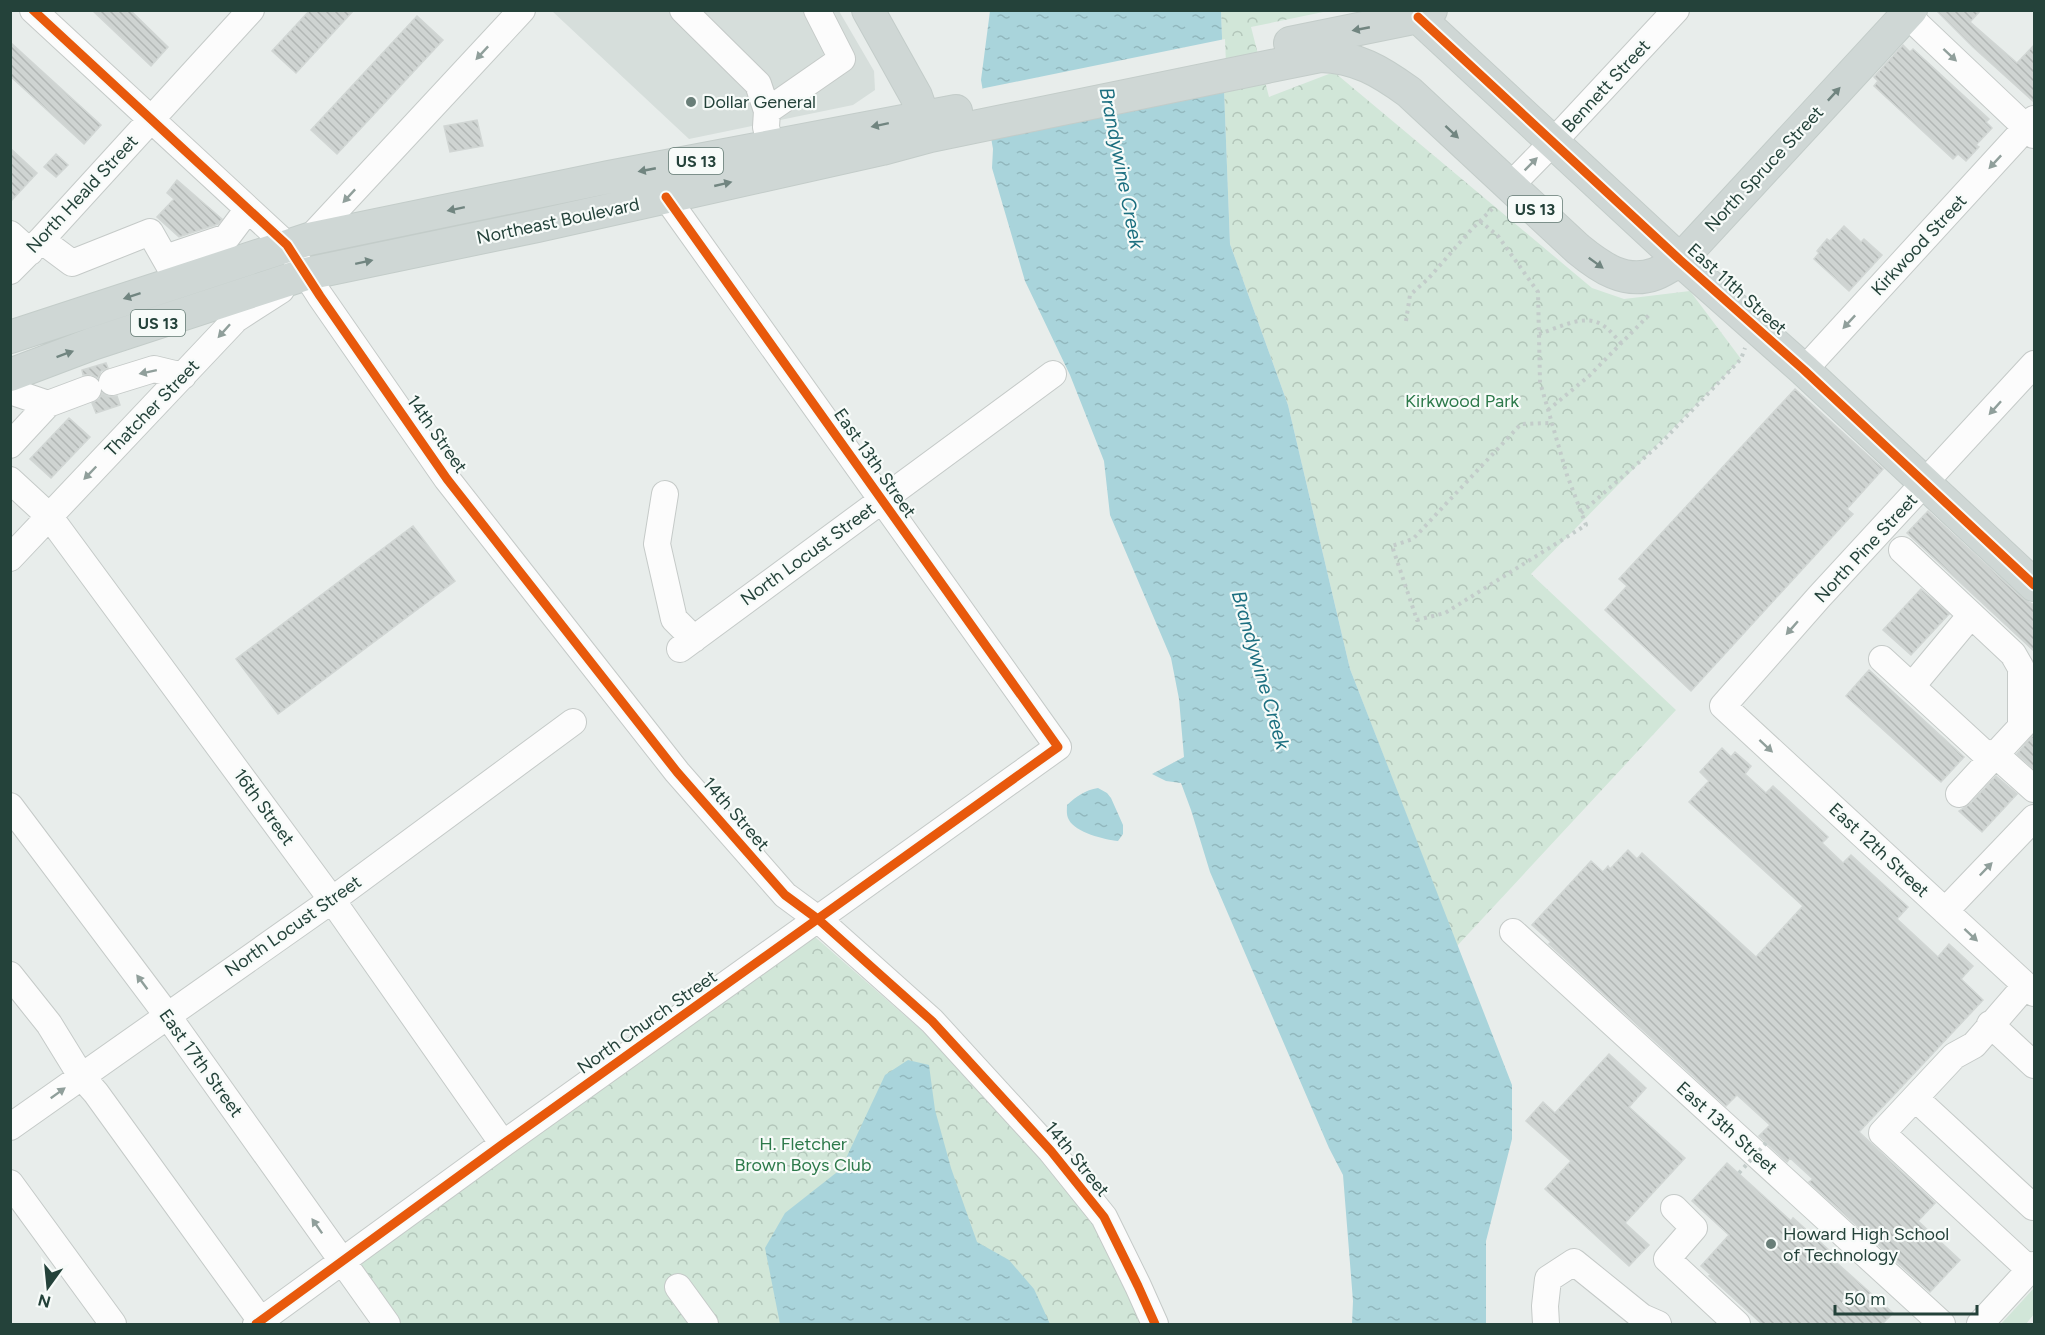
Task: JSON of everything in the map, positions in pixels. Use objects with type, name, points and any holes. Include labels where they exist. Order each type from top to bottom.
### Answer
[{"type":"main road","points":[[868,10],[916,96],[927,126]]},
{"type":"main road","name":"North Spruce Street","points":[[1254,60],[1339,57],[1359,62],[1388,76],[1409,92],[1504,195],[1601,268],[1629,277],[1646,276],[1680,260],[1907,12]]},
{"type":"main road","name":"East 11th Street","points":[[1425,14],[1553,142],[1680,260],[1804,370],[2034,585]]},
{"type":"main road","name":"US 13","points":[[1254,60],[1425,14]]},
{"type":"main road","name":"Northeast Boulevard","points":[[10,337],[172,270],[232,250],[298,242],[609,177],[771,147],[927,126],[981,116],[1254,60]]},
{"type":"main road","name":"Northeast Boulevard","points":[[10,375],[93,344],[313,285],[666,197],[927,126]]},
{"type":"street","name":"14th Street","points":[[33,10],[248,209],[298,242],[313,285],[447,478],[677,772],[785,895],[819,920],[932,1021],[1051,1151],[1104,1218],[1155,1324]]},
{"type":"street","name":"North Heald Street","points":[[10,271],[36,246],[251,10]]},
{"type":"street","points":[[298,242],[522,10]]},
{"type":"street","points":[[683,10],[758,84],[767,111],[766,127],[771,147]]},
{"type":"street","points":[[767,111],[842,58],[817,10]]},
{"type":"street","name":"Bennett Street","points":[[1504,195],[1676,10]]},
{"type":"street","points":[[1907,12],[2032,128]]},
{"type":"street","name":"Kirkwood Street","points":[[1804,370],[2032,128]]},
{"type":"street","name":"East 13th Street","points":[[666,197],[1058,747]]},
{"type":"street","points":[[232,250],[248,209]]},
{"type":"street","points":[[10,234],[72,263],[150,232],[172,270]]},
{"type":"street","name":"Thatcher Street","points":[[10,558],[236,319],[313,285]]},
{"type":"street","name":"North Pine Street","points":[[1723,706],[1819,597],[2034,364]]},
{"type":"street","points":[[112,382],[154,369],[183,376]]},
{"type":"street","name":"North Locust Street","points":[[665,494],[657,544],[674,619],[687,644],[1053,374]]},
{"type":"street","points":[[10,445],[48,404],[88,389]]},
{"type":"street","points":[[10,391],[48,404]]},
{"type":"street","name":"16th Street","points":[[10,480],[49,516],[332,900],[503,1144]]},
{"type":"street","points":[[1902,550],[2013,654],[2021,668],[2028,720],[1959,794]]},
{"type":"street","points":[[1912,686],[1971,615]]},
{"type":"street","points":[[1882,659],[1983,752],[1996,754],[2034,789]]},
{"type":"street","name":"East 12th Street","points":[[1723,706],[2030,989]]},
{"type":"street","name":"North Locust Street","points":[[10,1127],[332,900],[573,722]]},
{"type":"street","name":"North Church Street","points":[[259,1323],[503,1144],[1058,747]]},
{"type":"street","name":"East 17th Street","points":[[10,806],[167,1015],[387,1324]]},
{"type":"street","points":[[1945,911],[2034,818]]},
{"type":"street","name":"East 13th Street","points":[[1513,932],[1942,1324]]},
{"type":"street","points":[[10,975],[49,1024],[81,1076],[96,1093],[259,1323]]},
{"type":"street","points":[[1980,1324],[2032,1267],[1882,1133],[1954,1056],[1974,1044],[1990,1024],[2030,989]]},
{"type":"street","points":[[1990,1024],[2034,1065]]},
{"type":"street","points":[[1915,1098],[2033,1207],[2034,1205]]},
{"type":"street","points":[[10,1183],[113,1324]]},
{"type":"street","points":[[1674,1208],[1694,1228],[1667,1259],[1737,1324]]},
{"type":"street","points":[[1546,1324],[1548,1279],[1574,1262],[1642,1317],[1658,1324]]},
{"type":"street","points":[[678,1287],[705,1324]]},
{"type":"path","points":[[1406,321],[1410,295],[1428,279],[1504,195]]},
{"type":"path","points":[[1480,221],[1498,236],[1538,292],[1540,382],[1548,410],[1552,423],[1567,475],[1586,525],[1445,613],[1417,620],[1392,546],[1413,539],[1521,424],[1552,423]]},
{"type":"path","points":[[1548,410],[1589,376],[1650,314]]},
{"type":"path","points":[[1539,334],[1581,320],[1593,320],[1605,327],[1622,344]]},
{"type":"path","points":[[1581,513],[1661,443],[1741,359],[1745,348]]},
{"type":"path","points":[[1738,1173],[1766,1143]]},
{"type":"shaded area","points":[[552,11],[839,11],[874,71],[875,90],[853,105],[689,139]]},
{"type":"green space","name":"Kirkwood Park","points":[[1221,11],[1328,11],[1251,27],[1269,97],[1334,72],[1592,288],[1624,299],[1690,291],[1741,359],[1531,574],[1676,710],[1457,946],[1350,669],[1288,405],[1230,244]]},
{"type":"green space","name":"H. Fletcher Brown Boys Club","points":[[814,936],[967,1070],[1099,1212],[1150,1324],[399,1324],[356,1264]]},
{"type":"green space","points":[[2034,1288],[2034,1314],[2026,1324],[2001,1324]]},
{"type":"water","name":"Brandywine Creek","points":[[990,11],[1221,11],[1230,244],[1288,405],[1350,669],[1512,1085],[1512,1139],[1486,1241],[1486,1324],[1352,1324],[1353,1301],[1343,1175],[1329,1148],[1210,872],[1181,783],[1166,781],[1152,774],[1184,757],[1179,699],[1171,658],[1110,515],[1104,461],[1070,375],[1025,281],[992,168],[993,149],[981,80]]},
{"type":"water","points":[[1098,788],[1111,798],[1123,825],[1123,834],[1118,841],[1084,832],[1072,824],[1068,818],[1067,805],[1081,794]]},
{"type":"water","points":[[908,1060],[929,1065],[935,1110],[951,1168],[977,1242],[1009,1260],[1034,1289],[1050,1324],[780,1324],[765,1248],[785,1213],[841,1169],[885,1075]]},
{"type":"pier","points":[[1225,39],[1227,90],[988,139],[980,89]]},
{"type":"building","points":[[92,10],[130,10],[168,47],[151,66]]},
{"type":"building","points":[[310,10],[354,10],[296,73],[272,51]]},
{"type":"building","points":[[1936,10],[1981,10],[1970,22],[2017,63],[2034,45],[2034,102],[1973,47]]},
{"type":"building","points":[[417,16],[443,40],[337,154],[311,130]]},
{"type":"building","points":[[10,42],[101,125],[84,144],[10,76]]},
{"type":"building","points":[[1903,45],[1910,52],[1913,49],[1989,119],[1986,122],[1992,128],[1976,145],[1979,147],[1966,161],[1958,154],[1953,159],[1874,86],[1878,81],[1874,77]]},
{"type":"building","points":[[477,120],[483,146],[450,152],[444,126]]},
{"type":"building","points":[[10,148],[37,173],[10,202]]},
{"type":"building","points":[[56,154],[68,165],[56,177],[44,167]]},
{"type":"building","points":[[177,180],[222,219],[218,224],[179,237],[157,217],[174,199],[167,193]]},
{"type":"building","points":[[1844,226],[1861,242],[1864,239],[1882,255],[1849,291],[1814,259],[1819,253],[1817,251],[1827,239],[1830,241]]},
{"type":"building","points":[[106,363],[108,368],[101,371],[98,378],[91,374],[83,375],[82,370]]},
{"type":"building","points":[[1795,389],[1883,469],[1847,509],[1853,514],[1691,691],[1605,610],[1627,586],[1619,579]]},
{"type":"building","points":[[102,393],[109,397],[117,396],[120,405],[96,413],[92,403],[99,399]]},
{"type":"building","points":[[69,418],[90,437],[51,478],[30,459]]},
{"type":"building","points":[[1928,511],[2022,598],[2034,605],[2034,651],[1907,533]]},
{"type":"building","points":[[413,526],[455,581],[278,714],[236,659]]},
{"type":"building","points":[[1921,589],[1949,614],[1911,655],[1883,630]]},
{"type":"building","points":[[1869,670],[1964,757],[1941,782],[1846,696]]},
{"type":"building","points":[[2034,734],[2034,769],[2017,754]]},
{"type":"building","points":[[1722,748],[1731,757],[1735,752],[1751,766],[1745,774],[1766,793],[1773,786],[1828,837],[1822,843],[1843,863],[1851,855],[1908,907],[1897,919],[1938,957],[1949,944],[1973,966],[1961,979],[1983,1000],[1859,1132],[1935,1203],[1918,1221],[1960,1260],[1930,1292],[1809,1182],[1813,1179],[1790,1158],[1787,1162],[1759,1136],[1770,1125],[1737,1095],[1726,1106],[1549,944],[1551,942],[1532,925],[1591,861],[1603,872],[1608,866],[1610,869],[1628,850],[1637,859],[1642,853],[1756,957],[1803,906],[1689,802],[1709,781],[1700,772]]},
{"type":"building","points":[[1996,776],[2017,794],[1982,832],[1959,811],[1970,804]]},
{"type":"building","points":[[1609,1054],[1646,1088],[1629,1107],[1685,1158],[1625,1223],[1649,1245],[1629,1266],[1545,1189],[1571,1161],[1526,1121],[1543,1102],[1555,1113]]},
{"type":"building","name":"Howard High School of Technology","points":[[1727,1163],[1791,1221],[1793,1218],[1831,1252],[1829,1256],[1893,1313],[1882,1324],[1762,1324],[1701,1266],[1729,1235],[1692,1201]]},
{"type":"cycle path","points":[[33,10],[287,245],[447,479],[677,772],[785,895],[819,920],[932,1021],[1051,1151],[1104,1217],[1155,1324]]},
{"type":"cycle path","points":[[1418,17],[1680,260],[1804,370],[2034,585]]},
{"type":"cycle path","points":[[256,1324],[503,1144],[1058,747],[666,197]]},
{"type":"place","name":"Dollar General","points":[[691,102]]},
{"type":"place","name":"Howard High School of Technology","points":[[1771,1244]]}]
